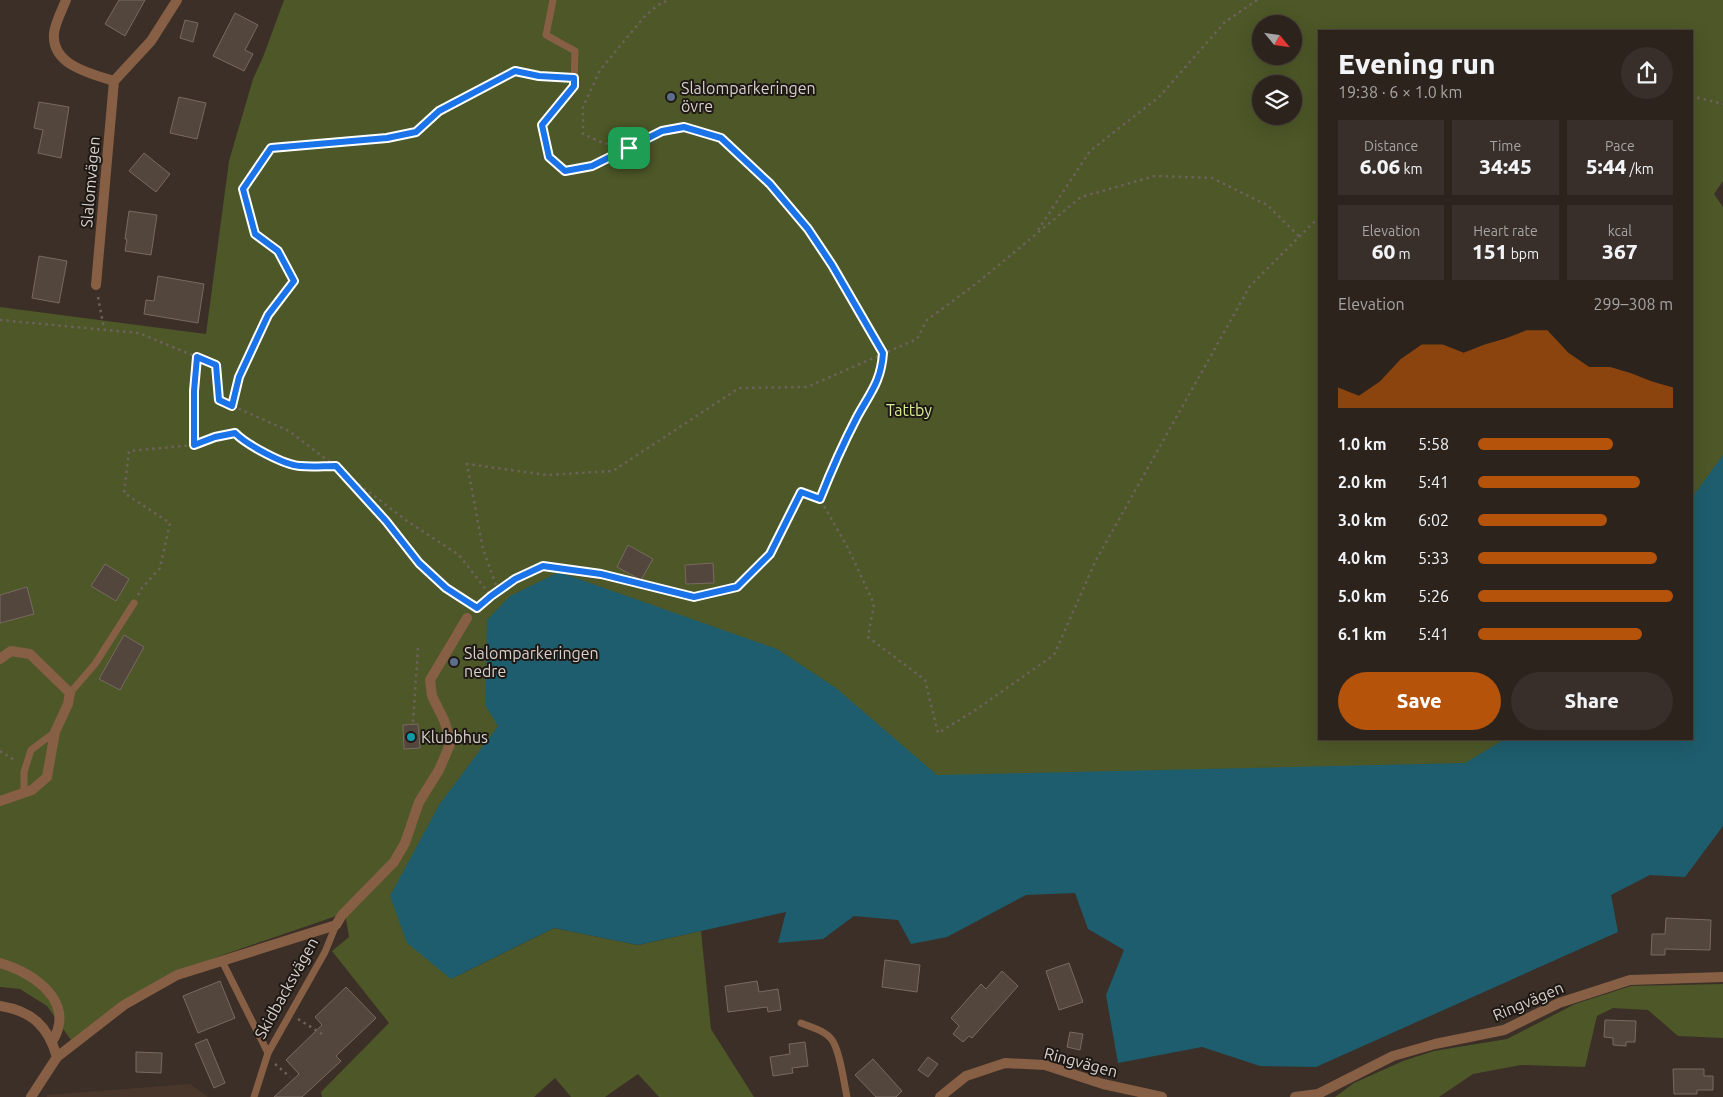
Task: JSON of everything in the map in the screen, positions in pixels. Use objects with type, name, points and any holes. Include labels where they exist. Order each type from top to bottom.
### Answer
[{"type":"street","points":[[66,0],[54,32],[55,46],[60,54],[80,70],[114,82],[151,41],[177,0]]},
{"type":"street","name":"Slalomvägen","points":[[96,286],[114,82]]},
{"type":"street","name":"Skidbacksvägen","points":[[31,1097],[58,1056],[124,1005],[177,975],[336,925],[342,915],[394,862],[405,843],[419,802],[439,770],[450,742],[444,720],[432,696],[430,680],[467,618]]},
{"type":"street","points":[[0,659],[11,651],[30,654],[70,693],[68,704],[55,732],[47,777],[32,790],[0,801]]},
{"type":"street","points":[[0,963],[28,974],[51,995],[60,1011],[58,1031],[53,1040]]},
{"type":"street","name":"Ringvägen","points":[[1295,1097],[1318,1095],[1392,1056],[1435,1044],[1504,1030],[1559,1003],[1630,980],[1723,977]]},
{"type":"street","points":[[0,1006],[24,1013],[40,1024],[48,1031],[58,1056]]},
{"type":"street","name":"Ringvägen","points":[[940,1097],[966,1076],[1005,1063],[1045,1065],[1103,1084],[1162,1097]]},
{"type":"lane","points":[[553,0],[546,35],[574,51],[574,86],[542,125],[545,141],[549,157],[565,171],[592,166]]},
{"type":"lane","points":[[70,693],[95,664],[134,603]]},
{"type":"lane","points":[[24,793],[24,772],[31,750],[55,732]]},
{"type":"lane","name":"Skidbacksvägen","points":[[267,1055],[326,952],[336,925]]},
{"type":"lane","name":"Skidbacksvägen","points":[[222,961],[267,1055]]},
{"type":"lane","points":[[801,1022],[821,1031],[832,1039],[836,1048],[847,1097]]},
{"type":"lane","points":[[254,1097],[267,1055]]},
{"type":"path","points":[[629,148],[603,144],[582,134],[583,107],[600,70],[645,16],[658,5],[670,0]]},
{"type":"path","points":[[1036,234],[1090,151],[1160,96],[1225,22],[1257,0]]},
{"type":"path","points":[[232,406],[239,377],[268,315],[294,281],[278,251],[255,234],[243,189],[271,148],[387,138],[416,132],[439,111],[515,71],[539,76],[574,78]]},
{"type":"path","points":[[1693,96],[1723,104]]},
{"type":"path","points":[[592,166],[662,131],[684,127],[721,138],[770,184],[808,229],[832,265],[883,353],[882,368],[873,392],[858,415],[834,464],[820,499]]},
{"type":"path","points":[[498,590],[483,549],[467,464],[547,475],[613,471],[739,388],[807,387],[916,339],[927,320],[977,283],[1081,197],[1155,176],[1212,178],[1267,205],[1300,236]]},
{"type":"path","points":[[467,618],[498,590],[515,579],[543,566],[601,574],[694,597],[737,587],[770,554],[801,492],[820,499],[848,548],[874,604],[868,637],[925,680],[938,733],[974,711],[1054,655],[1095,562],[1250,286],[1318,218]]},
{"type":"path","points":[[96,286],[104,329]]},
{"type":"path","points":[[0,320],[139,333],[216,365],[219,400],[289,431],[336,466],[386,521],[419,563],[446,588],[477,608]]},
{"type":"path","points":[[194,445],[194,391],[197,357]]},
{"type":"path","points":[[142,588],[160,568],[170,523],[124,493],[129,450],[194,445],[215,437],[235,433],[244,442],[285,463],[300,466],[336,466]]},
{"type":"path","points":[[341,471],[407,521],[459,555],[491,596]]},
{"type":"path","points":[[414,722],[418,648]]},
{"type":"path","points":[[0,751],[26,766]]},
{"type":"path","points":[[290,1014],[322,1034]]},
{"type":"path","points":[[267,1055],[290,1077]]},
{"type":"shaded area","points":[[190,1084],[208,1097],[47,1097],[47,1095]]},
{"type":"green space","name":"Tattby","points":[[284,0],[1723,0],[1723,181],[1714,194],[1723,207],[1723,694],[1693,730],[1693,30],[1318,30],[1318,740],[1682,740],[1621,794],[728,779],[451,979],[554,928],[638,945],[701,931],[711,1029],[754,1097],[659,1097],[638,1074],[605,1097],[571,1097],[555,1078],[534,1097],[322,1097],[321,1092],[389,1023],[332,951],[349,937],[345,913],[214,958],[119,1004],[71,1040],[47,1006],[20,989],[0,987],[0,307],[206,334],[229,161],[253,79]]},
{"type":"green space","points":[[1723,984],[1723,1038],[1678,1036],[1648,1010],[1613,1008],[1597,1016],[1585,1067],[1521,1065],[1473,1074],[1439,1097],[1335,1097],[1354,1083],[1403,1061],[1434,1051],[1507,1039],[1575,1004],[1631,986]]},
{"type":"water","points":[[1723,455],[1723,826],[1685,877],[1650,875],[1611,895],[1618,932],[1316,1067],[1260,1066],[1202,1047],[1118,1063],[1106,995],[1124,950],[1088,929],[1075,893],[1026,895],[947,937],[911,944],[898,920],[854,916],[823,939],[778,943],[786,912],[638,945],[554,928],[451,979],[407,943],[390,896],[439,805],[498,726],[485,705],[487,620],[510,596],[559,572],[777,649],[836,688],[937,775],[1465,763],[1503,740],[1693,740],[1693,496]]},
{"type":"building","points":[[119,0],[145,0],[125,36],[105,24]]},
{"type":"building","points":[[235,13],[258,25],[245,50],[253,54],[244,71],[213,56]]},
{"type":"building","points":[[185,20],[198,23],[193,42],[180,38]]},
{"type":"building","points":[[179,97],[206,103],[197,139],[170,133]]},
{"type":"building","points":[[39,102],[69,107],[61,158],[38,153],[43,130],[34,128]]},
{"type":"building","points":[[144,153],[170,174],[156,192],[129,171]]},
{"type":"building","points":[[129,211],[157,215],[151,255],[125,251]]},
{"type":"building","points":[[39,256],[67,261],[59,303],[32,298]]},
{"type":"building","points":[[158,276],[204,284],[198,323],[144,314],[146,300],[154,301]]},
{"type":"building","points":[[628,545],[653,559],[641,580],[617,567]]},
{"type":"building","points":[[713,563],[714,583],[686,584],[685,565]]},
{"type":"building","points":[[105,564],[129,579],[116,601],[91,586]]},
{"type":"building","points":[[27,587],[34,614],[0,623],[0,595]]},
{"type":"building","points":[[124,635],[144,647],[120,690],[99,679]]},
{"type":"building","name":"Klubbhus","points":[[418,724],[420,748],[404,749],[403,725]]},
{"type":"building","points":[[1666,918],[1711,920],[1710,950],[1665,949],[1665,955],[1651,955],[1652,934],[1665,934]]},
{"type":"building","points":[[885,960],[920,965],[917,992],[882,987]]},
{"type":"building","points":[[1069,963],[1083,1002],[1059,1010],[1046,971]]},
{"type":"building","points":[[1002,971],[1018,986],[972,1038],[969,1036],[963,1042],[953,1034],[959,1026],[951,1018],[981,984],[986,989]]},
{"type":"building","points":[[220,981],[235,1018],[198,1033],[183,996]]},
{"type":"building","points":[[757,981],[759,992],[778,989],[781,1010],[768,1012],[767,1007],[728,1012],[725,986]]},
{"type":"building","points":[[346,987],[376,1018],[336,1056],[341,1061],[302,1097],[274,1097],[299,1074],[286,1060],[322,1025],[315,1017]]},
{"type":"building","points":[[1605,1020],[1636,1021],[1635,1042],[1626,1042],[1626,1046],[1613,1045],[1613,1038],[1604,1037]]},
{"type":"building","points":[[1070,1032],[1083,1034],[1080,1050],[1067,1047]]},
{"type":"building","points":[[207,1039],[225,1083],[214,1088],[195,1044]]},
{"type":"building","points":[[805,1042],[808,1066],[792,1068],[793,1073],[773,1076],[770,1057],[790,1054],[789,1044]]},
{"type":"building","points":[[136,1052],[162,1053],[161,1073],[136,1072]]},
{"type":"building","points":[[928,1057],[938,1064],[928,1077],[918,1070]]},
{"type":"building","points":[[873,1059],[902,1091],[896,1097],[876,1097],[855,1075]]},
{"type":"building","points":[[1673,1069],[1704,1069],[1704,1076],[1713,1076],[1713,1090],[1697,1090],[1697,1094],[1674,1094]]},
{"type":"place","name":"Slalomparkeringen övre","points":[[671,97]]},
{"type":"place","name":"Slalomparkeringen nedre","points":[[454,662]]},
{"type":"place","name":"Klubbhus","points":[[411,737]]},
{"type":"route","points":[[515,71],[539,76],[574,78],[574,86],[542,125],[549,157],[565,171],[592,166],[629,148],[662,131],[684,127],[721,138],[770,184],[808,229],[832,265],[883,353],[882,368],[873,392],[858,415],[834,464],[820,499],[801,492],[770,554],[737,587],[694,597],[601,574],[543,566],[515,579],[477,608],[464,602],[419,563],[386,521],[336,466],[300,466],[285,463],[244,442],[235,433],[215,437],[194,445],[194,391],[197,357],[216,365],[219,400],[232,406],[239,377],[268,315],[294,281],[278,251],[255,234],[243,189],[271,148],[387,138],[416,132],[439,111],[515,71]]}]
